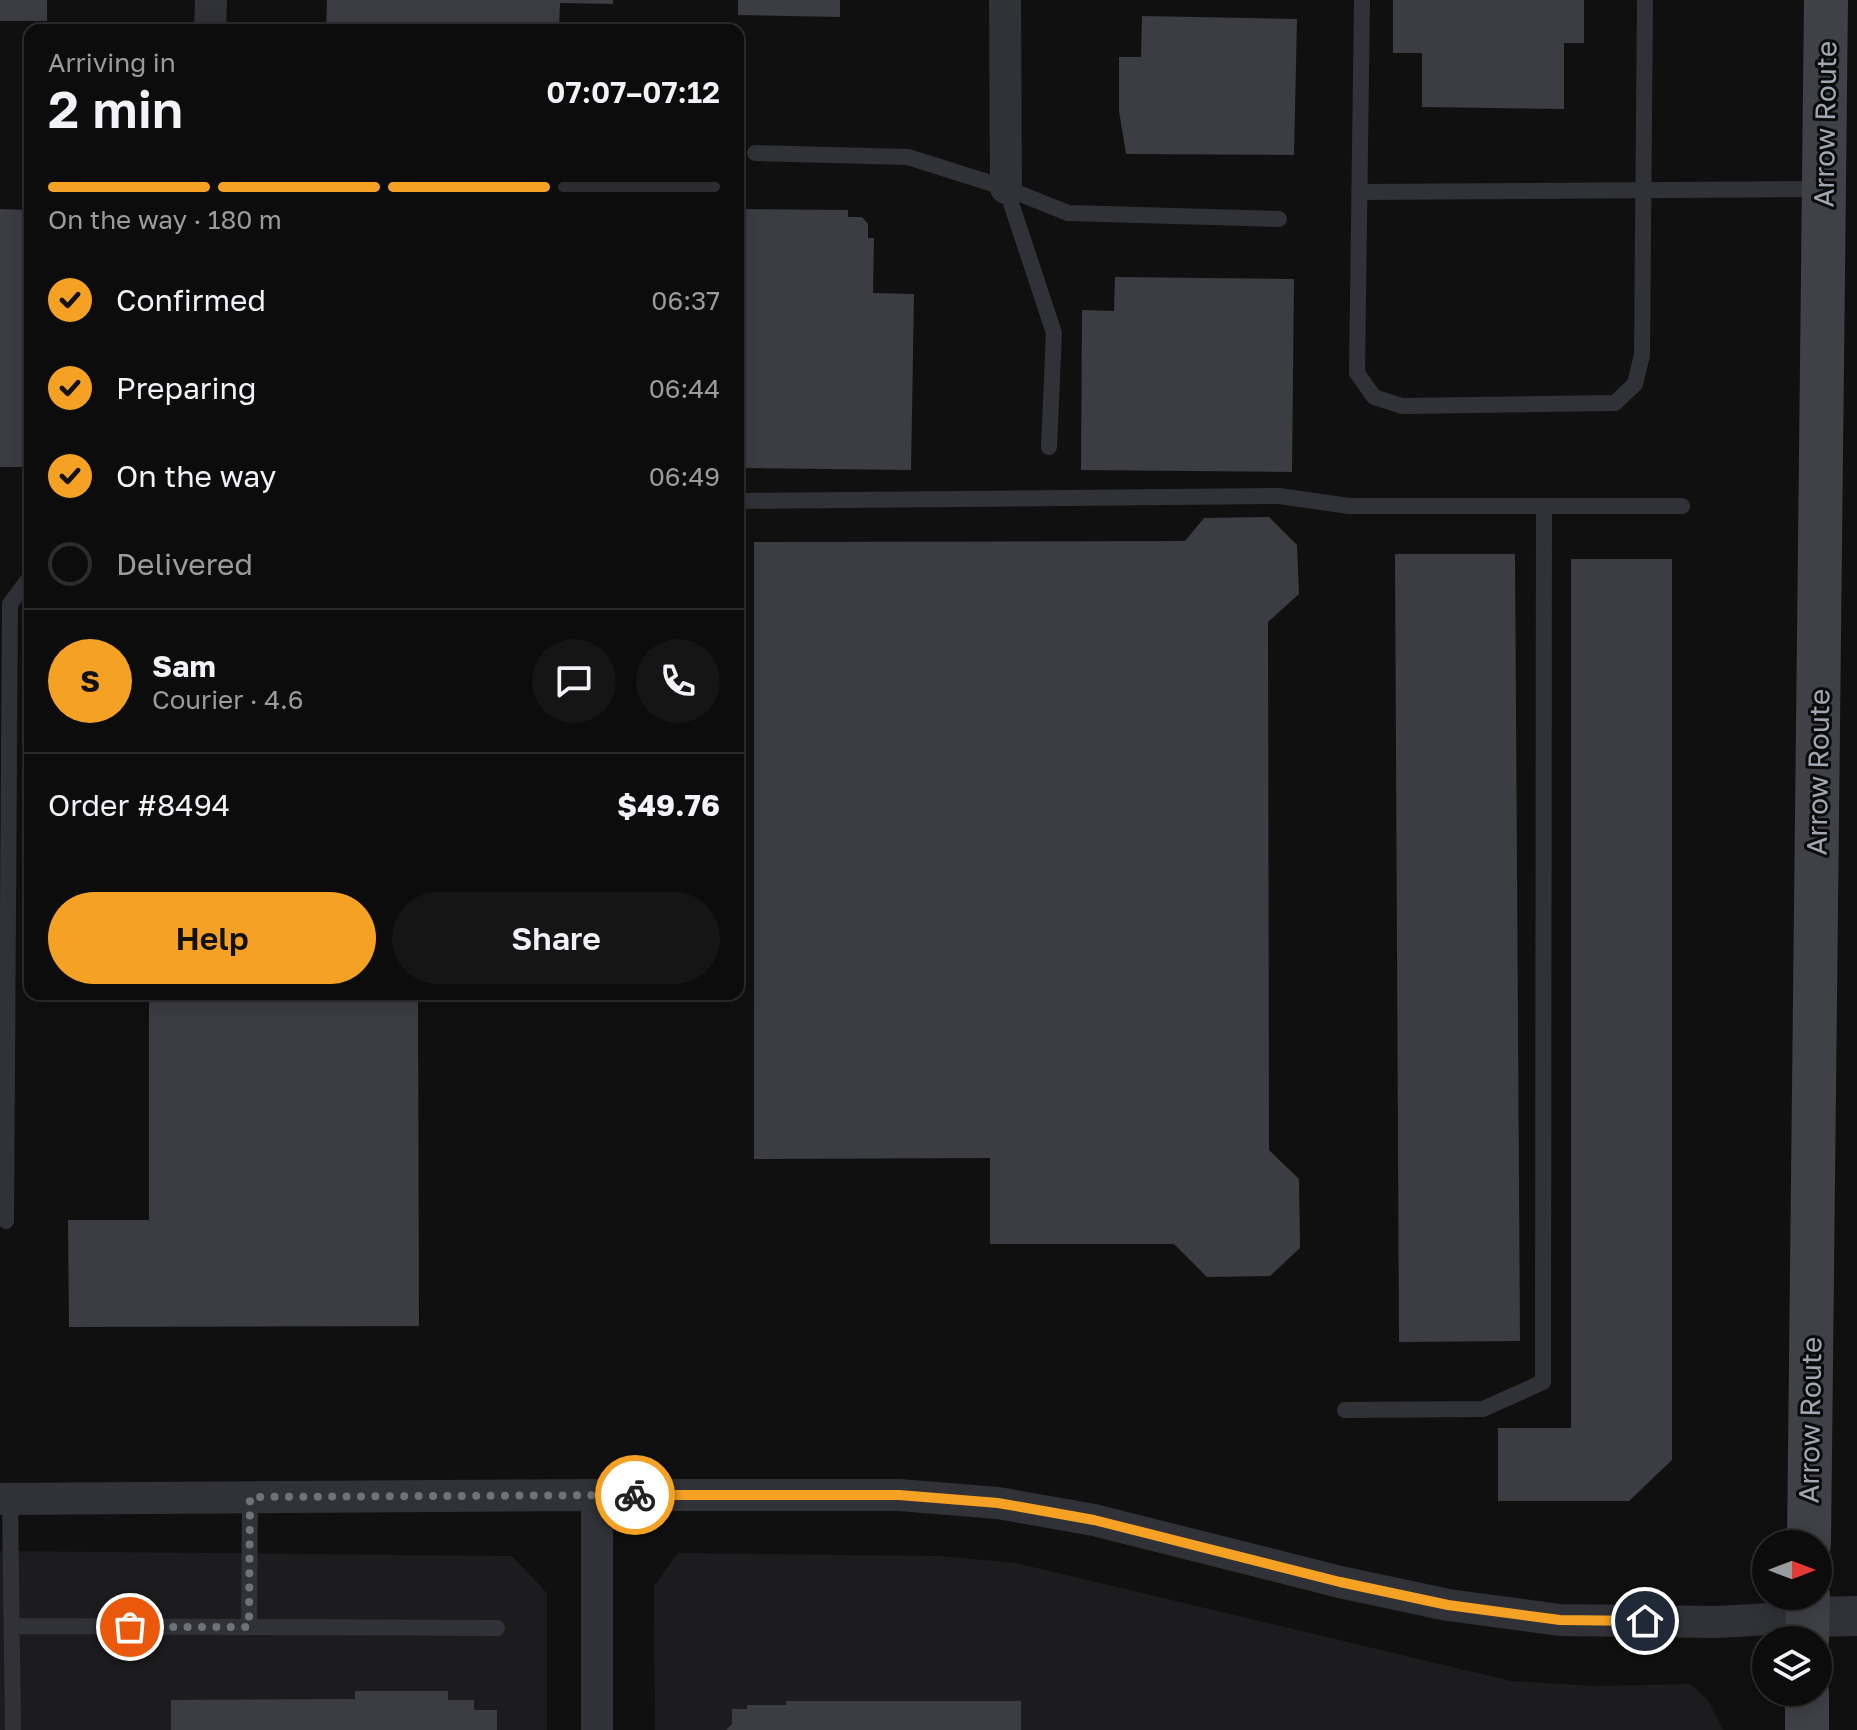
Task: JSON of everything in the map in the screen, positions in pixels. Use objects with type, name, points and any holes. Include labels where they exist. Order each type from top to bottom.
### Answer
[{"type":"main road","name":"Arrow Route","points":[[1809,1530],[1826,0]]},
{"type":"main road","points":[[1807,1706],[1807,1730]]},
{"type":"street","points":[[210,24],[211,0]]},
{"type":"street","points":[[1005,0],[1006,188]]},
{"type":"street","points":[[597,1495],[597,1730]]},
{"type":"street","points":[[5,1499],[899,1495],[998,1503],[1094,1520],[1340,1582],[1448,1605],[1560,1620],[1715,1622],[1857,1616]]},
{"type":"lane","points":[[1362,0],[1357,373],[1374,397],[1402,406],[1615,403],[1635,384],[1642,355],[1645,0]]},
{"type":"lane","points":[[755,153],[908,157],[1006,188],[1068,213],[1279,219]]},
{"type":"lane","points":[[1006,188],[1054,333],[1049,447]]},
{"type":"lane","points":[[1359,192],[1824,189]]},
{"type":"lane","points":[[744,501],[1279,496],[1349,506],[1682,506]]},
{"type":"lane","points":[[1345,1410],[1483,1409],[1543,1382],[1544,506]]},
{"type":"lane","points":[[6,1221],[10,604],[24,585]]},
{"type":"lane","points":[[249,1627],[250,1497]]},
{"type":"lane","points":[[5,1499],[12,1626],[13,1730]]},
{"type":"lane","points":[[12,1626],[497,1628]]},
{"type":"shaded area","points":[[0,1551],[512,1556],[547,1593],[547,1730],[0,1730]]},
{"type":"shaded area","points":[[678,1553],[938,1556],[1016,1563],[1511,1681],[1595,1686],[1690,1684],[1707,1699],[1723,1730],[655,1730],[654,1586]]},
{"type":"building","points":[[0,0],[47,0],[47,21],[0,21]]},
{"type":"building","points":[[327,0],[613,0],[613,4],[560,3],[559,24],[326,24]]},
{"type":"building","points":[[738,0],[840,0],[840,17],[738,15]]},
{"type":"building","points":[[1393,0],[1584,0],[1584,43],[1564,43],[1564,109],[1422,107],[1422,53],[1393,53]]},
{"type":"building","points":[[1142,16],[1297,19],[1294,155],[1126,154],[1119,111],[1119,57],[1141,57]]},
{"type":"building","points":[[0,209],[24,210],[24,467],[0,467]]},
{"type":"building","points":[[744,209],[848,210],[848,217],[862,217],[868,224],[868,238],[874,238],[873,293],[914,294],[911,470],[744,468]]},
{"type":"building","points":[[1115,277],[1294,279],[1292,472],[1081,470],[1082,310],[1114,311]]},
{"type":"building","points":[[1269,517],[1297,545],[1299,594],[1268,622],[1269,1150],[1299,1179],[1300,1248],[1270,1276],[1207,1277],[1174,1244],[990,1244],[990,1158],[754,1159],[754,542],[1185,541],[1204,518]]},
{"type":"building","points":[[1395,554],[1515,554],[1520,1341],[1399,1342]]},
{"type":"building","points":[[1571,559],[1672,559],[1672,1460],[1629,1501],[1498,1501],[1498,1428],[1571,1428]]},
{"type":"building","points":[[149,1000],[418,1000],[419,1326],[69,1327],[68,1220],[149,1220]]},
{"type":"building","points":[[355,1691],[448,1691],[448,1700],[474,1700],[474,1710],[497,1710],[497,1730],[171,1730],[171,1700],[355,1699]]},
{"type":"building","points":[[786,1701],[1021,1701],[1021,1730],[726,1730],[732,1724],[732,1709],[747,1709],[747,1705],[786,1705]]},
{"type":"way so far","points":[[130,1627],[249,1627],[250,1497],[635,1495]]},
{"type":"route","points":[[635,1495],[899,1495],[998,1503],[1094,1520],[1340,1582],[1448,1605],[1560,1620],[1645,1621]]}]
